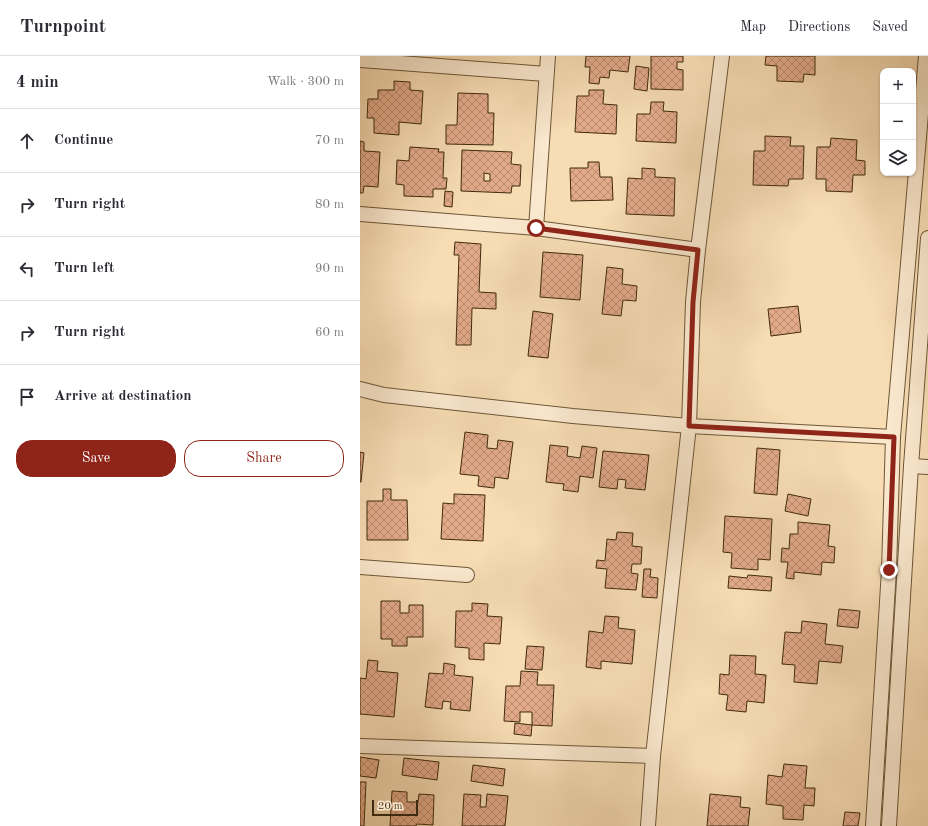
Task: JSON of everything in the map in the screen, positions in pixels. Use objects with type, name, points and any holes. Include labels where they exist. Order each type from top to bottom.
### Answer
[{"type":"street","points":[[536,228],[548,56]]},
{"type":"street","points":[[648,826],[653,756],[689,426],[693,302],[722,56]]},
{"type":"street","points":[[873,826],[889,570],[894,437],[926,56]]},
{"type":"street","points":[[360,60],[546,74]]},
{"type":"street","points":[[360,214],[536,228],[698,250]]},
{"type":"street","points":[[889,826],[911,466],[928,238]]},
{"type":"street","points":[[360,389],[392,396],[573,416],[689,426],[894,437]]},
{"type":"street","points":[[911,466],[928,467]]},
{"type":"street","points":[[360,567],[467,575]]},
{"type":"street","points":[[360,746],[653,756]]},
{"type":"building","points":[[586,56],[630,56],[628,72],[610,70],[609,78],[600,77],[599,84],[589,83],[590,67],[585,67]]},
{"type":"building","points":[[651,56],[683,56],[683,62],[677,62],[677,69],[683,70],[683,90],[651,89]]},
{"type":"building","points":[[766,56],[815,56],[815,75],[804,74],[803,82],[777,81],[777,66],[765,65]]},
{"type":"building","points":[[636,66],[649,68],[647,91],[634,89]]},
{"type":"building","points":[[394,81],[410,82],[410,90],[423,91],[421,124],[399,122],[399,135],[374,133],[374,118],[367,118],[368,99],[378,99],[378,90],[394,90]]},
{"type":"building","points":[[589,90],[604,90],[603,104],[617,105],[616,134],[575,132],[577,96],[589,96]]},
{"type":"building","points":[[458,93],[488,94],[488,113],[494,113],[493,145],[446,144],[446,125],[457,125]]},
{"type":"building","points":[[651,102],[664,102],[663,111],[677,112],[676,143],[636,141],[637,114],[650,114]]},
{"type":"building","points":[[765,136],[791,137],[790,146],[804,146],[803,179],[789,179],[788,186],[753,185],[754,151],[765,151]]},
{"type":"building","points":[[831,138],[857,140],[856,160],[865,161],[865,175],[853,175],[852,192],[826,191],[826,179],[816,179],[817,147],[830,147]]},
{"type":"building","points":[[360,141],[364,142],[364,151],[380,152],[378,187],[364,186],[363,193],[360,193]]},
{"type":"building","points":[[410,147],[439,149],[438,152],[444,152],[443,178],[447,178],[446,189],[433,189],[433,197],[404,196],[404,185],[396,184],[397,160],[409,161]]},
{"type":"building","points":[[462,150],[512,152],[511,164],[521,165],[520,186],[512,186],[511,193],[461,191]],"holes":[[[484,173],[490,174],[490,181],[484,181]]]},
{"type":"building","points":[[588,162],[599,162],[600,177],[612,177],[613,200],[571,201],[570,168],[588,168]]},
{"type":"building","points":[[642,168],[655,169],[655,177],[675,178],[674,216],[626,214],[628,178],[642,179]]},
{"type":"building","points":[[445,191],[453,192],[452,207],[444,206]]},
{"type":"building","points":[[455,242],[481,244],[479,292],[496,293],[496,309],[472,308],[471,345],[456,345],[459,255],[454,255]]},
{"type":"building","points":[[543,252],[583,255],[580,300],[540,297]]},
{"type":"building","points":[[607,267],[623,269],[622,284],[637,286],[636,301],[623,300],[621,316],[602,314]]},
{"type":"building","points":[[798,306],[801,332],[771,336],[768,309]]},
{"type":"building","points":[[533,311],[553,314],[548,358],[528,356]]},
{"type":"building","points":[[465,432],[488,435],[487,448],[497,449],[498,440],[513,442],[508,479],[495,477],[494,488],[478,486],[479,476],[460,474]]},
{"type":"building","points":[[550,445],[568,447],[567,456],[580,458],[582,446],[597,448],[593,478],[580,476],[578,492],[563,490],[564,484],[546,482]]},
{"type":"building","points":[[757,448],[780,450],[777,495],[754,493]]},
{"type":"building","points":[[603,451],[649,455],[645,490],[625,488],[626,480],[618,479],[617,489],[599,487]]},
{"type":"building","points":[[360,452],[364,453],[361,482],[360,482]]},
{"type":"building","points":[[383,489],[391,489],[391,500],[407,500],[408,540],[367,540],[367,501],[383,501]]},
{"type":"building","points":[[454,494],[485,495],[483,541],[441,539],[443,503],[454,504]]},
{"type":"building","points":[[788,494],[811,499],[808,516],[785,511]]},
{"type":"building","points":[[725,516],[772,519],[770,560],[758,559],[758,570],[731,568],[732,553],[723,552]]},
{"type":"building","points":[[798,522],[830,525],[828,546],[835,547],[834,563],[822,562],[821,575],[794,572],[794,579],[786,578],[788,562],[781,562],[782,548],[789,549],[790,534],[798,534]]},
{"type":"building","points":[[617,532],[633,533],[632,546],[642,547],[641,564],[632,564],[631,573],[638,574],[636,590],[605,588],[607,569],[596,568],[597,560],[605,561],[607,539],[616,540]]},
{"type":"building","points":[[644,569],[651,569],[650,577],[658,578],[657,598],[642,597]]},
{"type":"building","points":[[748,575],[772,577],[771,591],[728,588],[729,576],[747,578]]},
{"type":"building","points":[[381,601],[400,601],[400,613],[409,613],[409,605],[423,605],[423,637],[407,637],[407,646],[392,646],[392,639],[381,639]]},
{"type":"building","points":[[472,603],[488,604],[487,616],[502,617],[500,644],[484,643],[484,660],[469,659],[469,648],[455,647],[456,611],[472,611]]},
{"type":"building","points":[[839,609],[860,611],[858,628],[837,626]]},
{"type":"building","points":[[605,616],[619,617],[618,628],[635,630],[632,664],[601,661],[601,669],[586,667],[589,631],[603,633]]},
{"type":"building","points":[[802,621],[827,624],[825,644],[843,646],[841,663],[819,661],[817,684],[794,682],[795,665],[782,664],[785,632],[801,633]]},
{"type":"building","points":[[527,646],[544,647],[542,670],[525,669]]},
{"type":"building","points":[[730,655],[756,656],[755,674],[766,675],[764,703],[747,701],[746,712],[726,710],[728,695],[719,694],[720,674],[729,675]]},
{"type":"building","points":[[368,660],[378,661],[377,671],[398,673],[394,717],[360,714],[360,678],[366,679]]},
{"type":"building","points":[[444,663],[455,665],[454,675],[473,677],[470,711],[450,709],[451,702],[443,701],[442,709],[425,707],[429,673],[443,674]]},
{"type":"building","points":[[521,671],[538,672],[537,685],[554,685],[552,726],[532,725],[532,712],[520,712],[520,722],[504,721],[506,686],[520,686]]},
{"type":"building","points":[[515,723],[532,725],[531,736],[514,734]]},
{"type":"building","points":[[360,757],[379,760],[376,778],[360,776]]},
{"type":"building","points":[[404,758],[439,762],[437,780],[402,775]]},
{"type":"building","points":[[784,764],[807,766],[805,788],[815,788],[814,806],[804,805],[803,820],[783,819],[783,806],[766,804],[768,775],[782,777]]},
{"type":"building","points":[[473,765],[505,769],[503,786],[471,781]]},
{"type":"building","points":[[360,782],[366,782],[364,826],[360,826]]},
{"type":"building","points":[[392,791],[407,792],[407,802],[418,802],[419,794],[434,795],[433,825],[417,824],[416,826],[390,826]]},
{"type":"building","points":[[464,794],[481,795],[480,807],[486,807],[487,794],[508,796],[505,826],[462,826]]},
{"type":"building","points":[[710,794],[741,797],[740,807],[750,808],[748,826],[707,826]]},
{"type":"building","points":[[845,812],[860,813],[858,826],[843,826]]},
{"type":"route","points":[[536,228],[698,250],[693,302],[689,426],[894,437],[889,570]]}]
